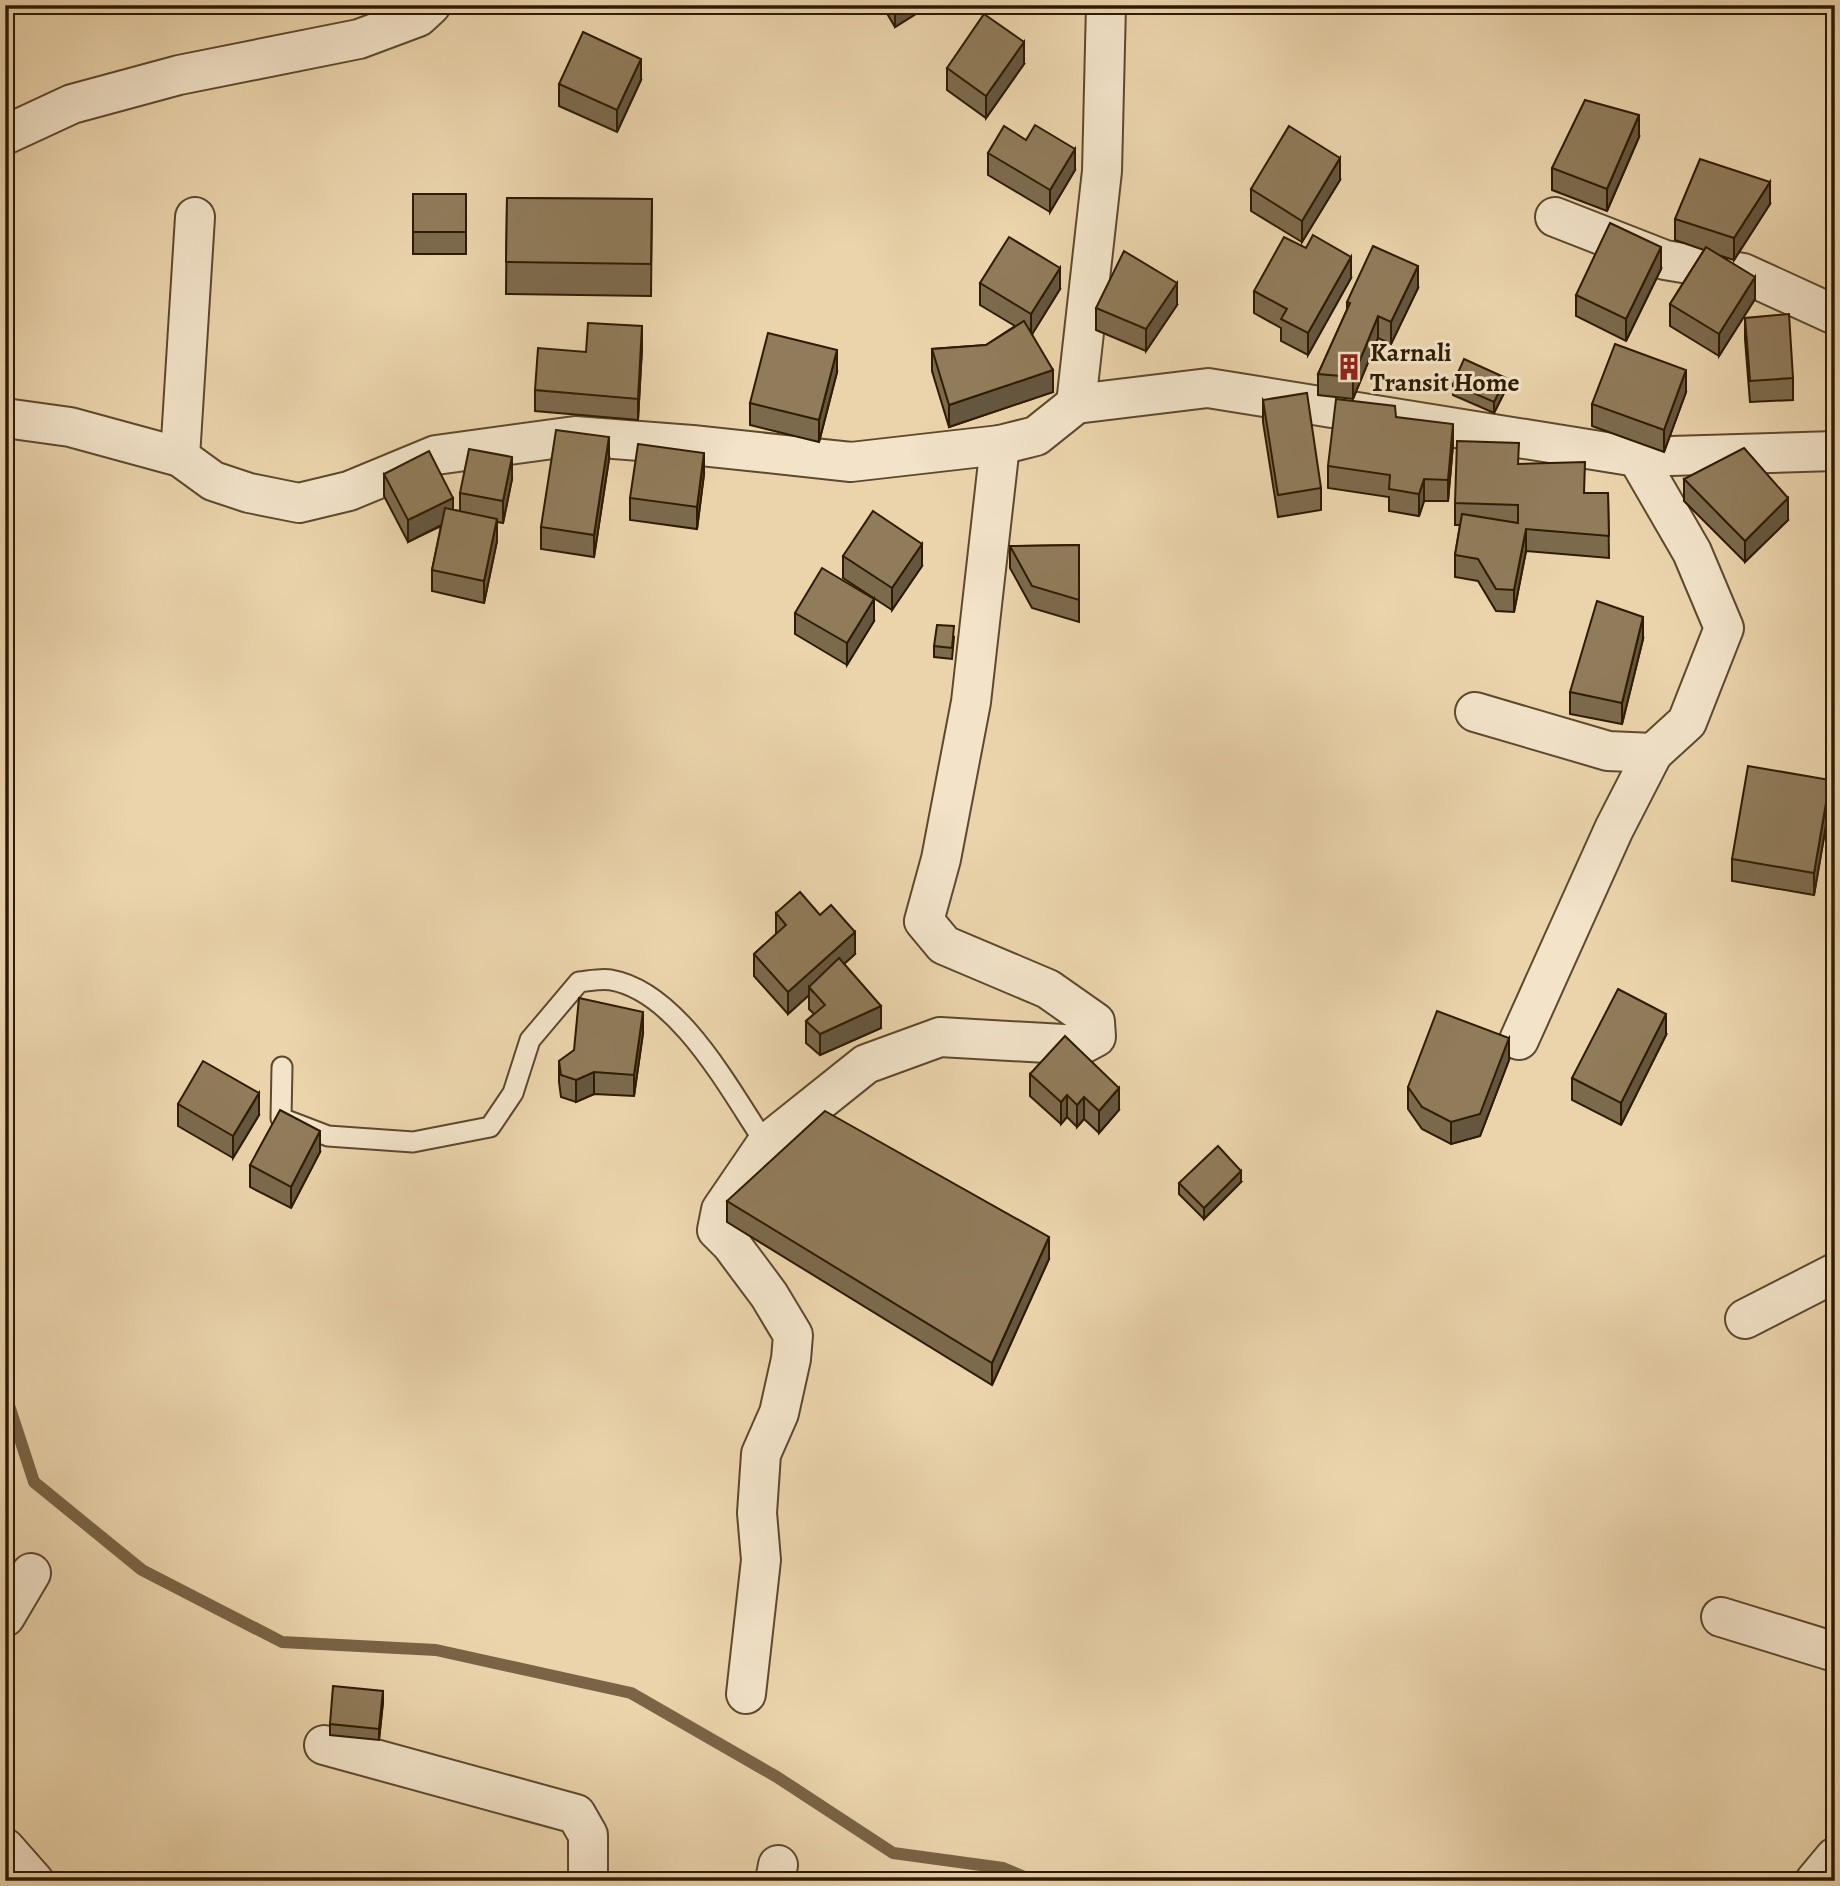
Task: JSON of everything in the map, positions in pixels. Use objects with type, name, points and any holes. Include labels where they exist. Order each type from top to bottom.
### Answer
[{"type":"street","points":[[5,135],[72,104],[179,75],[359,40],[418,17],[431,5]]},
{"type":"street","points":[[1076,404],[1102,171],[1106,5]]},
{"type":"street","points":[[180,457],[195,217]]},
{"type":"street","points":[[1555,217],[1665,260],[1743,273],[1835,315]]},
{"type":"street","points":[[5,418],[70,427],[180,457],[212,481],[250,493],[299,503],[349,491],[436,455],[575,436],[851,462],[1000,445],[1035,436],[1076,404],[1208,388],[1637,457],[1835,451]]},
{"type":"street","points":[[746,1694],[761,1560],[757,1513],[761,1454],[779,1413],[791,1359],[793,1335],[769,1295],[731,1244],[717,1230],[721,1210],[766,1144],[866,1064],[940,1037],[1081,1045],[1096,1037],[1095,1021],[1048,989],[944,945],[924,921],[941,859],[971,702],[1000,445]]},
{"type":"street","points":[[1519,1040],[1614,829],[1653,753],[1687,722],[1724,628],[1692,552],[1637,457]]},
{"type":"street","points":[[1475,712],[1608,751],[1653,753]]},
{"type":"street","points":[[1745,1319],[1835,1273]]},
{"type":"street","points":[[5,1618],[31,1573]]},
{"type":"street","points":[[1721,1617],[1835,1652]]},
{"type":"street","points":[[324,1745],[576,1814],[588,1835],[588,1881]]},
{"type":"street","points":[[5,1848],[34,1881]]},
{"type":"street","points":[[1815,1881],[1835,1857]]},
{"type":"lane","points":[[282,1067],[281,1118],[328,1136],[413,1142],[490,1128],[513,1093],[530,1040],[579,982],[610,979],[649,995],[691,1032],[766,1144]]},
{"type":"building","points":[[984,14],[1024,42],[986,96],[947,68]]},
{"type":"building","points":[[583,32],[641,59],[617,110],[559,84]]},
{"type":"building","points":[[1585,100],[1639,115],[1607,189],[1552,168]]},
{"type":"building","points":[[1035,125],[1075,149],[1050,190],[988,153],[1004,126],[1026,140]]},
{"type":"building","points":[[1289,126],[1340,158],[1302,221],[1251,189]]},
{"type":"building","points":[[1700,159],[1770,182],[1734,238],[1675,219]]},
{"type":"building","points":[[413,194],[466,194],[466,232],[413,232]]},
{"type":"building","points":[[507,198],[652,199],[651,264],[506,262]]},
{"type":"building","points":[[1610,223],[1661,247],[1626,319],[1576,295]]},
{"type":"building","points":[[1313,235],[1351,257],[1308,333],[1281,319],[1287,309],[1254,291],[1284,237],[1306,248]]},
{"type":"building","points":[[1009,237],[1060,268],[1031,314],[980,283]]},
{"type":"building","points":[[1373,246],[1418,266],[1391,322],[1378,316],[1353,377],[1318,374],[1350,303],[1347,302]]},
{"type":"building","points":[[1706,247],[1755,277],[1719,334],[1670,304]]},
{"type":"building","points":[[1124,251],[1177,283],[1146,329],[1096,308]]},
{"type":"building","points":[[1789,314],[1793,378],[1750,381],[1745,318]]},
{"type":"building","points":[[1024,321],[1053,370],[949,405],[932,349],[986,345]]},
{"type":"building","points":[[588,323],[642,326],[638,399],[535,390],[538,348],[586,352]]},
{"type":"building","points":[[768,333],[837,350],[819,420],[750,403]]},
{"type":"building","points":[[1615,344],[1686,370],[1664,430],[1592,404]]},
{"type":"building","points":[[1464,359],[1506,378],[1494,402],[1453,384]]},
{"type":"building","points":[[1307,393],[1321,488],[1278,495],[1263,400]]},
{"type":"building","points":[[1336,399],[1395,406],[1396,417],[1453,424],[1448,480],[1424,479],[1419,494],[1389,489],[1390,475],[1328,466]]},
{"type":"building","points":[[556,430],[609,437],[594,535],[541,527]]},
{"type":"building","points":[[1457,441],[1519,443],[1518,464],[1585,462],[1584,493],[1608,493],[1609,536],[1526,529],[1514,590],[1496,589],[1478,559],[1455,555],[1462,514],[1518,523],[1518,505],[1455,503]]},
{"type":"building","points":[[638,444],[704,453],[697,507],[630,498]]},
{"type":"building","points":[[1744,448],[1788,498],[1745,541],[1684,479]]},
{"type":"building","points":[[469,449],[512,457],[503,501],[460,493]]},
{"type":"building","points":[[429,451],[453,498],[408,520],[384,474]]},
{"type":"building","points":[[445,508],[497,519],[484,581],[432,570]]},
{"type":"building","points":[[873,511],[922,544],[892,588],[843,556]]},
{"type":"building","points":[[1079,545],[1079,600],[1032,586],[1010,546]]},
{"type":"building","points":[[822,568],[874,599],[847,643],[795,613]]},
{"type":"building","points":[[1597,601],[1643,617],[1622,703],[1570,692]]},
{"type":"building","points":[[937,625],[954,626],[952,648],[934,646]]},
{"type":"building","points":[[1748,766],[1830,780],[1814,873],[1732,859]]},
{"type":"building","points":[[800,892],[820,915],[831,905],[855,932],[788,992],[754,954],[786,925],[776,913]]},
{"type":"building","points":[[839,958],[881,1006],[820,1034],[806,1021],[825,1005],[809,987]]},
{"type":"building","points":[[1618,989],[1666,1014],[1621,1103],[1572,1078]]},
{"type":"building","points":[[579,998],[643,1012],[634,1075],[594,1072],[576,1080],[561,1075],[559,1061],[574,1050]]},
{"type":"building","points":[[1437,1011],[1509,1038],[1480,1114],[1451,1122],[1422,1107],[1408,1087]]},
{"type":"building","points":[[1065,1036],[1119,1088],[1099,1111],[1084,1097],[1077,1105],[1067,1095],[1061,1102],[1030,1074]]},
{"type":"building","points":[[203,1061],[259,1093],[233,1136],[178,1104]]},
{"type":"building","points":[[280,1110],[320,1131],[291,1187],[250,1165]]},
{"type":"building","points":[[825,1111],[1049,1237],[992,1363],[727,1201]]},
{"type":"building","points":[[1218,1146],[1241,1171],[1204,1208],[1179,1183]]},
{"type":"building","points":[[333,1686],[383,1691],[379,1729],[330,1724]]},
{"type":"waterway","points":[[5,1393],[34,1482],[142,1570],[282,1642],[436,1650],[631,1693],[777,1777],[893,1853],[1003,1868],[1034,1881]]},
{"type":"place","name":"Karnali Transit Home","points":[[1349,367]]}]
